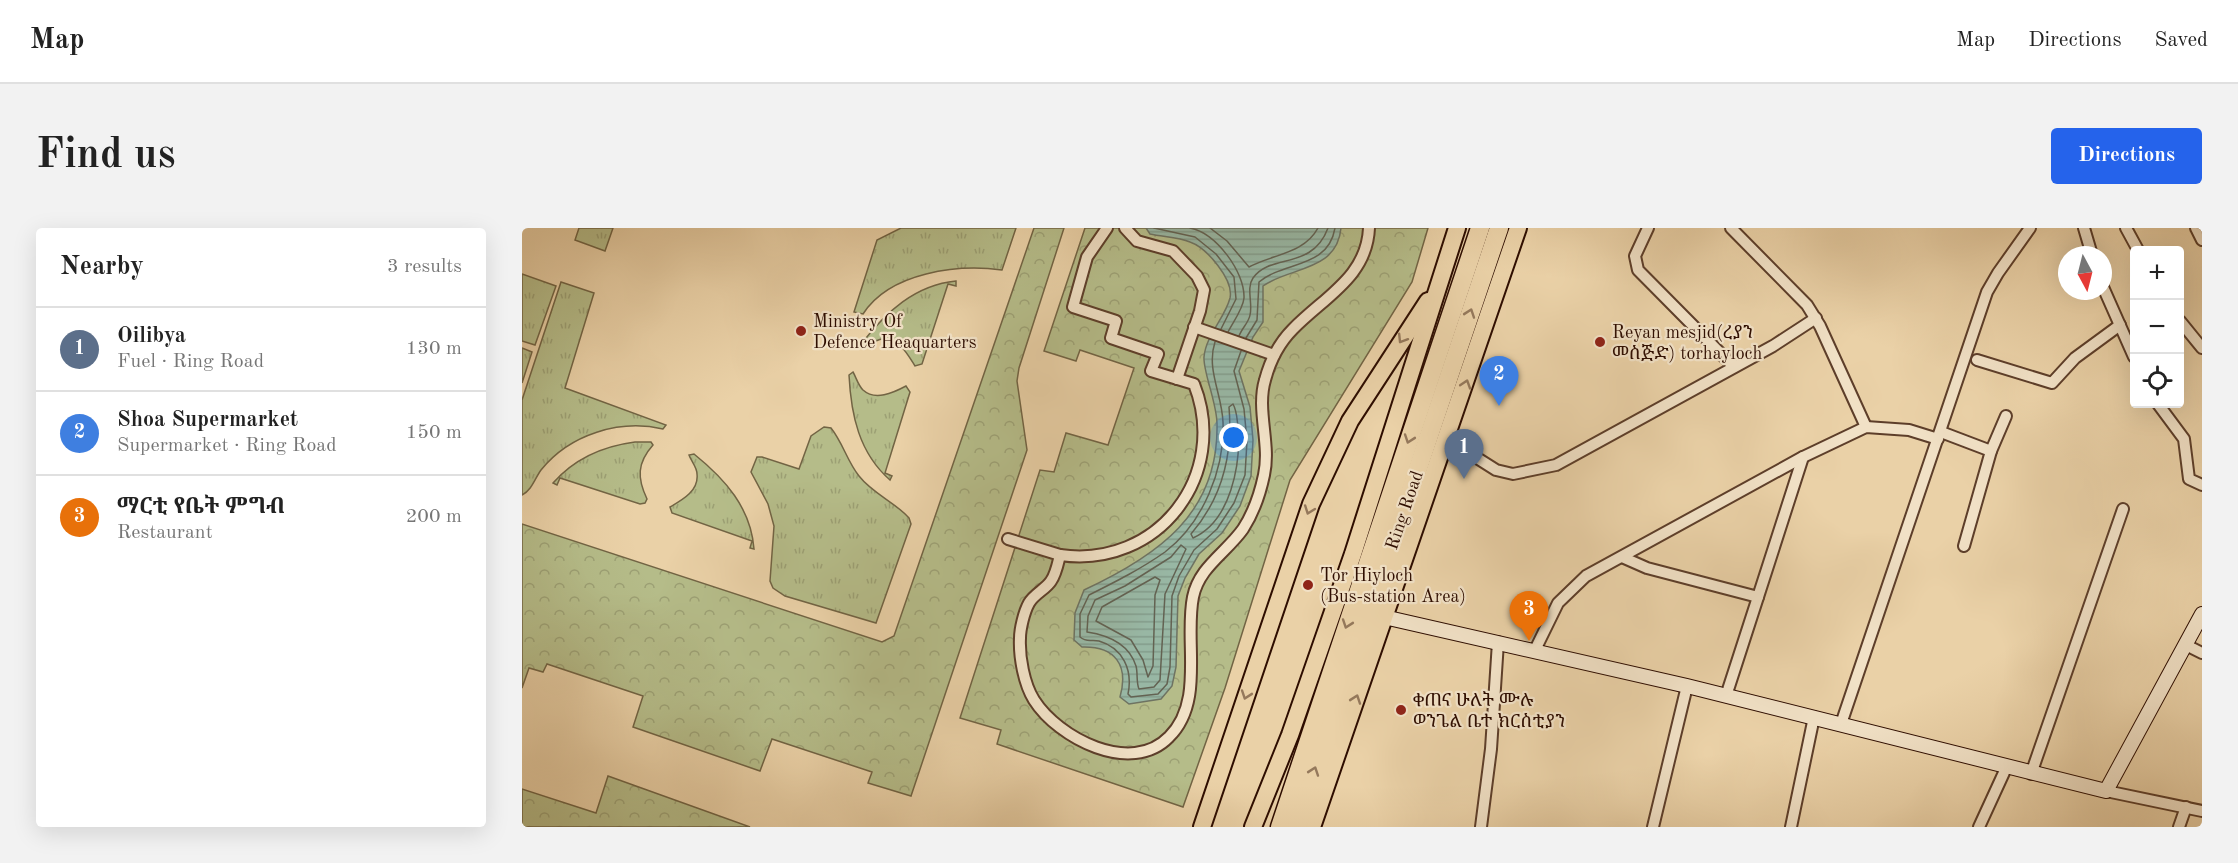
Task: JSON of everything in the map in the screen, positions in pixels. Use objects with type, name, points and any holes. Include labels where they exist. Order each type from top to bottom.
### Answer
[{"type":"highway","points":[[1436,386],[1480,228]]},
{"type":"highway","name":"Ring Road","points":[[1280,827],[1436,386],[1499,228]]},
{"type":"highway","name":"Ring Road","points":[[1296,827],[1436,386]]},
{"type":"main road","name":"Ring Road","points":[[1253,827],[1290,735],[1353,554],[1435,291],[1457,228]]},
{"type":"main road","points":[[1303,827],[1314,820],[1518,228]]},
{"type":"main road","points":[[1202,827],[1320,483],[1350,421],[1435,291]]},
{"type":"street","points":[[1008,538],[1060,555],[1082,558],[1111,553],[1140,541],[1162,526],[1180,508],[1194,484],[1203,456],[1205,426],[1202,404],[1194,384],[1151,371],[1158,354],[1111,338],[1116,321],[1073,307],[1087,257],[1107,228]]},
{"type":"street","points":[[1125,228],[1137,241],[1173,251],[1197,276],[1204,290],[1177,379]]},
{"type":"street","points":[[1060,555],[1052,580],[1029,603],[1020,637],[1022,664],[1033,699],[1065,734],[1102,750],[1133,753],[1148,751],[1169,737],[1186,711],[1193,596],[1203,572],[1242,530],[1256,505],[1265,471],[1264,383],[1274,355],[1292,330],[1350,278],[1363,259],[1369,228]]},
{"type":"street","points":[[1648,228],[1635,256],[1638,270],[1734,367]]},
{"type":"street","points":[[1731,228],[1807,305],[1816,318],[1866,427]]},
{"type":"street","points":[[1841,724],[1987,292],[2030,228]]},
{"type":"street","points":[[2126,228],[2136,246]]},
{"type":"street","points":[[2196,228],[2202,240]]},
{"type":"street","points":[[2088,229],[2091,246]]},
{"type":"street","points":[[2109,300],[2133,354]]},
{"type":"street","points":[[1447,439],[1496,470],[1513,474],[1529,473],[1572,456],[1773,346],[1816,318]]},
{"type":"street","points":[[1977,360],[2052,383],[2075,358],[2120,325]]},
{"type":"street","points":[[2184,326],[2202,348]]},
{"type":"street","points":[[1194,327],[1274,355]]},
{"type":"street","points":[[2161,408],[2184,439],[2189,479],[2202,485]]},
{"type":"street","points":[[1964,546],[1991,451],[2006,416]]},
{"type":"street","points":[[1535,650],[1558,603],[1586,576],[1803,457],[1866,427],[1939,435],[1991,451]]},
{"type":"street","points":[[1726,696],[1803,457]]},
{"type":"street","points":[[2031,774],[2123,510]]},
{"type":"street","points":[[1622,557],[1658,571],[1758,597]]},
{"type":"street","points":[[2106,791],[2202,614]]},
{"type":"street","points":[[1384,617],[1687,686],[2007,766],[2031,774],[2202,811]]},
{"type":"street","points":[[1480,827],[1491,749],[1498,642]]},
{"type":"street","points":[[2186,645],[2202,653]]},
{"type":"street","points":[[1653,827],[1687,686]]},
{"type":"street","points":[[1791,827],[1814,717]]},
{"type":"street","points":[[1979,827],[2007,766]]},
{"type":"street","points":[[2180,827],[2186,807]]},
{"type":"green space","points":[[579,228],[613,228],[605,251],[575,240]]},
{"type":"green space","points":[[901,228],[1016,228],[1002,270],[966,268],[926,274],[890,289],[875,300],[863,314],[854,312],[877,240]]},
{"type":"green space","points":[[1034,228],[1064,228],[1019,368],[1017,381],[1027,450],[911,796],[868,783],[872,772],[772,739],[760,771],[633,727],[643,696],[547,664],[543,672],[529,668],[522,688],[522,524],[882,642],[894,636]]},
{"type":"green space","points":[[1085,228],[1428,228],[1412,282],[1290,480],[1225,688],[1183,807],[997,744],[1001,730],[960,718],[1040,470],[1054,472],[1066,433],[1108,445],[1134,368],[1080,350],[1076,361],[1044,351]]},
{"type":"green space","points":[[522,274],[556,286],[535,345],[522,341]]},
{"type":"green space","points":[[956,281],[956,286],[948,284],[922,364],[915,366],[898,344],[888,339],[879,340],[863,348],[862,343],[871,332],[903,302],[927,288]]},
{"type":"green space","points":[[561,282],[594,293],[565,388],[666,425],[663,429],[647,426],[613,428],[581,439],[553,457],[522,495],[522,400]]},
{"type":"green space","points":[[522,348],[532,352],[522,383]]},
{"type":"green space","points":[[853,372],[861,388],[873,395],[884,395],[906,386],[910,392],[885,473],[892,476],[890,480],[871,458],[859,432],[850,390],[849,375]]},
{"type":"green space","points":[[824,427],[831,428],[855,470],[865,482],[903,512],[911,524],[876,623],[785,596],[773,588],[770,581],[774,526],[768,504],[751,472],[757,457],[799,469],[811,436]]},
{"type":"green space","points":[[635,442],[651,442],[653,445],[641,464],[640,471],[641,484],[647,499],[645,503],[640,504],[560,478],[557,485],[553,483],[580,460],[601,450]]},
{"type":"green space","points":[[694,454],[726,484],[742,508],[748,520],[754,549],[750,548],[752,541],[672,513],[670,507],[689,494],[697,480],[697,471],[689,455]]},
{"type":"green space","points":[[608,776],[750,827],[522,827],[522,789],[596,813]]},
{"type":"water","points":[[1146,228],[1341,228],[1338,242],[1331,253],[1321,261],[1263,286],[1263,322],[1253,337],[1239,371],[1250,407],[1253,440],[1251,476],[1240,506],[1222,533],[1199,554],[1178,596],[1176,667],[1172,686],[1161,699],[1129,704],[1120,697],[1122,676],[1117,660],[1103,650],[1082,647],[1074,640],[1075,613],[1084,590],[1136,562],[1179,528],[1195,507],[1207,483],[1215,456],[1217,424],[1204,357],[1208,341],[1230,298],[1228,282],[1224,274],[1197,245],[1185,240],[1150,234]]},
{"type":"place","name":"Ministry Of Defence Heaquarters","points":[[801,331]]},
{"type":"place","name":"Reyan mesjid(ረያን መስጅድ) torhayloch","points":[[1600,342]]},
{"type":"place","name":"Shoa Supermarket","points":[[1499,406]]},
{"type":"place","name":"Oilibya","points":[[1464,479]]},
{"type":"place","name":"Tor Hiyloch (Bus-station Area)","points":[[1308,585]]},
{"type":"place","name":"ማርቲ የቤት ምግብ","points":[[1529,641]]},
{"type":"place","name":"ቀጠና ሁለት ሙሉ ወንጌል ቤተ ክርስቲያን","points":[[1401,710]]}]
